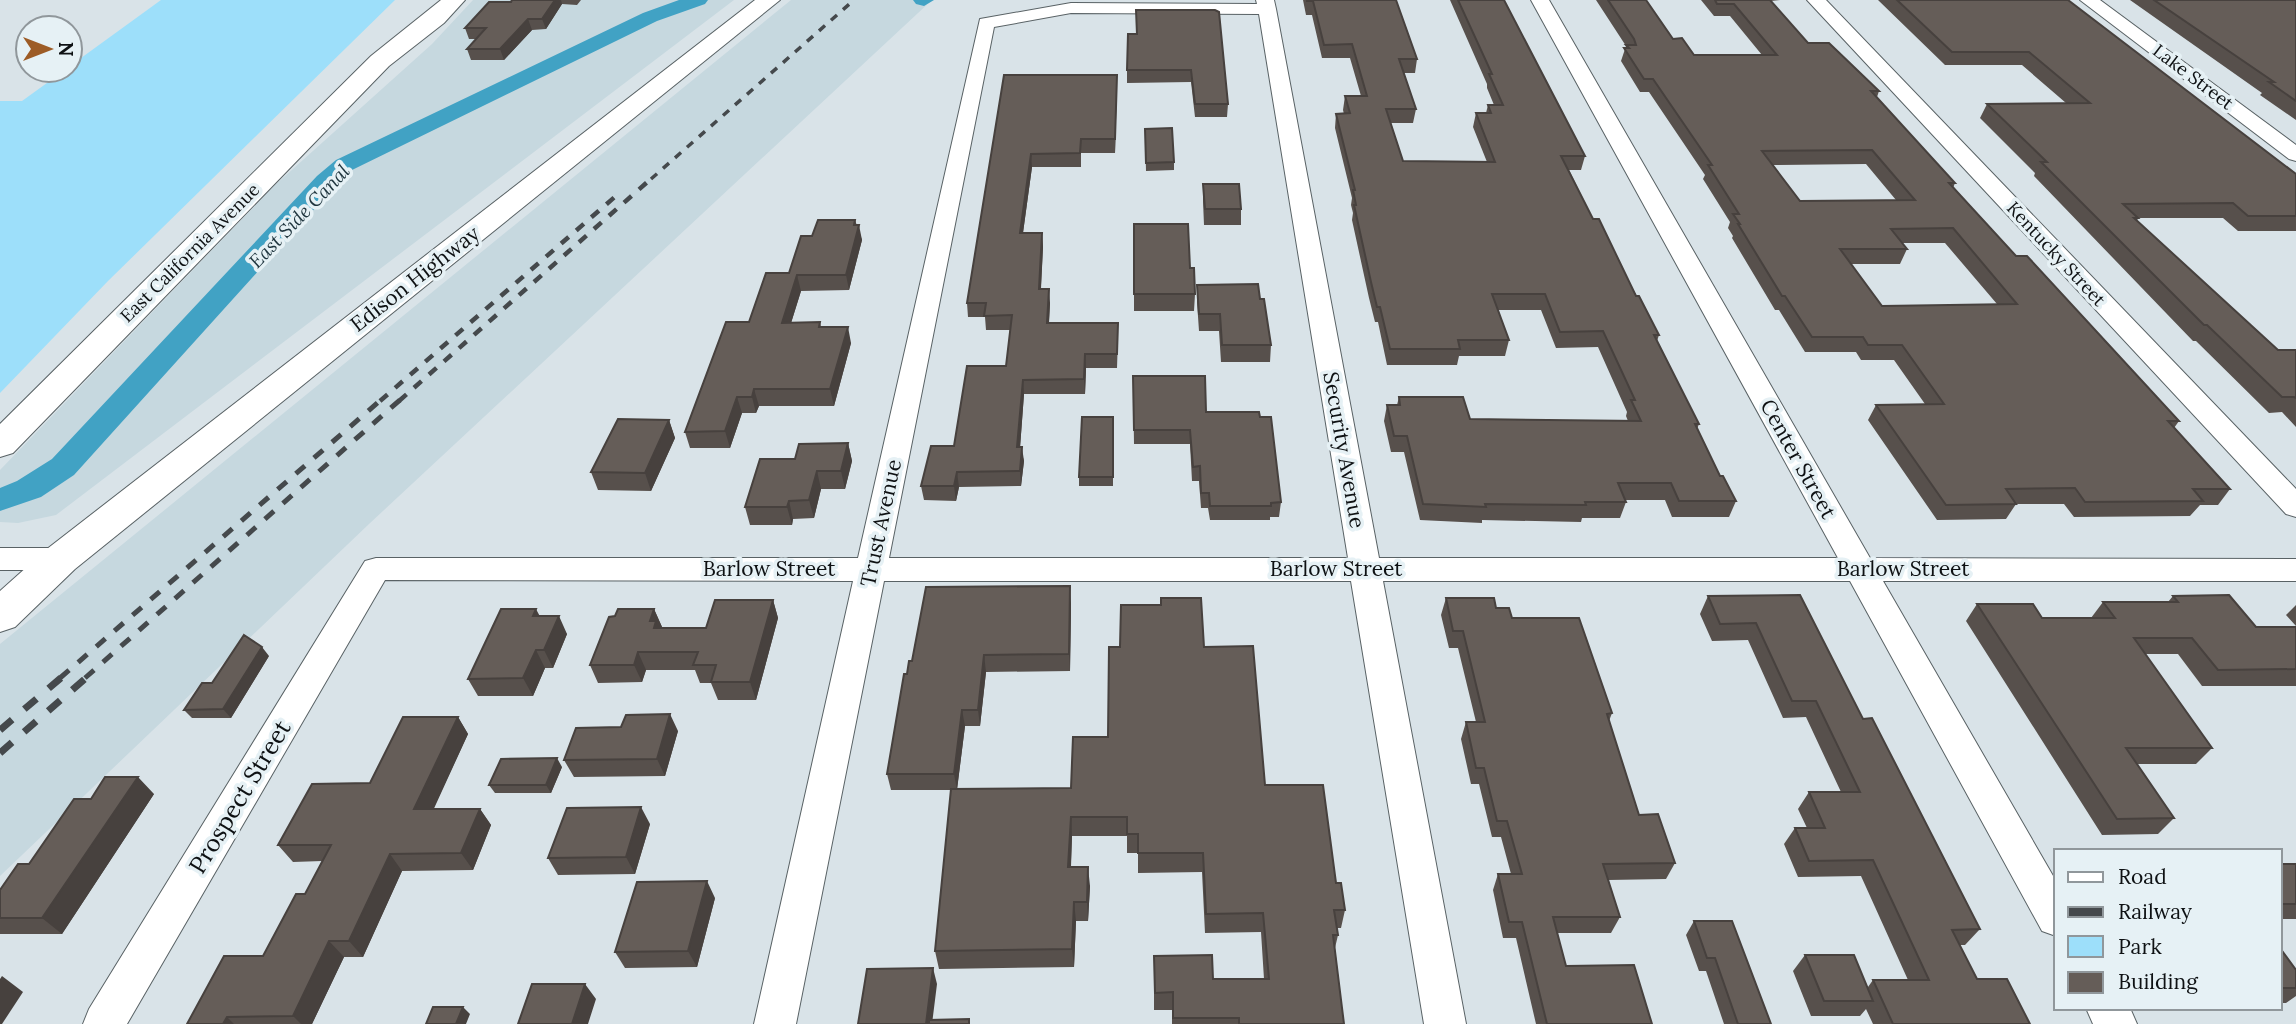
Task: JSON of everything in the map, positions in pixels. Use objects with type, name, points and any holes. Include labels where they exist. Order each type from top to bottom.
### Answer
[{"type":"main road","name":"East California Avenue","points":[[380,61],[408,16],[422,0]]},
{"type":"main road","name":"East California Avenue","points":[[0,445],[380,61],[436,18],[454,0]]},
{"type":"main road","name":"Edison Highway","points":[[0,616],[61,559],[769,0]]},
{"type":"main road","name":"Edison Highway","points":[[0,599],[61,559]]},
{"type":"street","name":"Center Street","points":[[1540,0],[2054,914]]},
{"type":"street","name":"Kentucky Street","points":[[1816,0],[2296,508]]},
{"type":"street","name":"Lake Street","points":[[2089,0],[2296,155]]},
{"type":"street","name":"Trust Avenue","points":[[775,1024],[986,23],[1071,8],[1266,4]]},
{"type":"street","name":"Security Avenue","points":[[1266,4],[1445,1024]]},
{"type":"street","points":[[0,559],[61,559]]},
{"type":"street","name":"Barlow Street","points":[[376,569],[2296,570]]},
{"type":"street","name":"Prospect Street","points":[[104,1024],[376,569]]},
{"type":"shaded area","points":[[473,0],[734,0],[56,515],[18,523],[0,522],[0,470],[274,186],[432,44]]},
{"type":"shaded area","points":[[791,0],[932,0],[369,524],[0,876],[0,644]]},
{"type":"green space","points":[[161,0],[395,0],[108,281],[0,393],[0,101],[22,101],[46,84],[84,84],[84,56]]},
{"type":"building","points":[[555,0],[542,19],[528,19],[500,49],[467,49],[486,28],[465,28],[489,2]]},
{"type":"building","points":[[1307,0],[1396,0],[1417,59],[1399,59],[1416,109],[1386,109],[1403,161],[1495,162],[1476,113],[1491,113],[1488,105],[1503,105],[1489,74],[1492,74],[1458,0],[1504,0],[1585,156],[1561,156],[1593,219],[1599,219],[1636,296],[1639,296],[1659,335],[1654,335],[1699,424],[1695,424],[1720,476],[1723,476],[1736,501],[1679,501],[1671,483],[1618,483],[1626,502],[1585,502],[1586,505],[1485,504],[1486,507],[1423,504],[1407,436],[1394,436],[1387,405],[1400,405],[1399,397],[1463,397],[1470,419],[1641,421],[1631,400],[1635,400],[1603,331],[1560,332],[1545,294],[1492,294],[1509,340],[1458,340],[1460,349],[1390,349],[1371,282],[1354,205],[1355,190],[1336,114],[1350,113],[1345,96],[1367,96],[1352,44],[1324,45],[1313,1]]},
{"type":"building","points":[[1608,0],[1646,0],[1673,39],[1682,38],[1694,55],[1777,55],[1734,4],[1717,4],[1715,0],[1770,0],[1808,43],[1829,43],[1879,91],[1871,91],[1955,183],[1949,183],[2016,256],[2027,256],[2179,421],[2168,421],[2230,489],[2193,489],[2203,501],[2085,502],[2075,488],[2006,489],[2016,504],[1946,505],[1876,405],[1944,404],[1902,345],[1868,345],[1863,337],[1812,337],[1785,296],[1782,296],[1738,224],[1733,214],[1739,214],[1708,165],[1712,165],[1653,79],[1644,79],[1624,48],[1629,48],[1626,45],[1636,45]],"holes":[[[1872,150],[1915,200],[1800,201],[1762,151]],[[1953,228],[2017,304],[1882,306],[1840,249],[1907,249],[1891,229]]]},
{"type":"building","points":[[1897,0],[2068,0],[2296,174],[2296,216],[2248,216],[2233,203],[2123,204],[2138,218],[2134,218],[2278,350],[2296,350],[2296,398],[2282,397],[2204,325],[2041,162],[2047,162],[1987,104],[2090,103],[2029,52],[1952,52]]},
{"type":"building","points":[[2154,0],[2296,0],[2296,101],[2269,82],[2274,82]]},
{"type":"building","points":[[1136,10],[1219,12],[1228,104],[1195,104],[1191,70],[1127,70],[1128,34],[1137,34]]},
{"type":"building","points":[[1004,75],[1117,75],[1115,139],[1081,139],[1080,153],[1031,154],[1020,233],[1042,233],[1039,289],[1049,289],[1047,323],[1118,323],[1117,354],[1085,354],[1084,379],[1023,380],[1017,447],[1022,447],[1020,471],[957,472],[954,486],[921,486],[931,446],[954,446],[967,366],[1006,366],[1012,315],[984,316],[986,303],[967,303]]},
{"type":"building","points":[[1172,128],[1174,162],[1146,163],[1145,129]]},
{"type":"building","points":[[1203,184],[1239,184],[1241,209],[1205,209]]},
{"type":"building","points":[[818,220],[855,220],[854,225],[859,225],[846,275],[797,275],[782,323],[820,322],[819,327],[848,327],[830,389],[754,389],[752,397],[737,397],[725,431],[685,432],[726,322],[749,322],[766,273],[789,273],[801,236],[812,236]]},
{"type":"building","points":[[1134,224],[1188,224],[1190,268],[1194,268],[1195,294],[1134,294]]},
{"type":"building","points":[[1258,284],[1260,299],[1264,299],[1271,345],[1222,345],[1220,314],[1199,314],[1197,285]]},
{"type":"building","points":[[1133,376],[1205,376],[1206,412],[1259,412],[1260,417],[1271,417],[1281,502],[1271,503],[1271,506],[1210,506],[1209,493],[1201,493],[1200,466],[1193,467],[1190,430],[1134,430]]},
{"type":"building","points":[[1082,417],[1113,417],[1113,477],[1079,477]]},
{"type":"building","points":[[618,419],[669,420],[645,473],[591,472]]},
{"type":"building","points":[[848,443],[841,471],[817,471],[809,500],[789,501],[787,507],[745,507],[760,459],[795,459],[799,444]]},
{"type":"building","points":[[1070,586],[1069,654],[984,655],[978,710],[962,710],[954,774],[887,774],[904,674],[907,674],[909,661],[912,661],[926,587]]},
{"type":"building","points":[[1800,595],[1863,719],[1872,718],[1980,929],[1952,930],[1977,979],[2007,979],[2030,1024],[1893,1024],[1873,980],[1929,980],[1873,860],[1809,861],[1795,828],[1825,828],[1809,792],[1860,792],[1816,701],[1792,701],[1756,623],[1720,624],[1708,596]]},
{"type":"building","points":[[2229,595],[2256,627],[2296,627],[2296,669],[2218,670],[2192,638],[2134,638],[2212,748],[2126,748],[2174,818],[2117,819],[1977,604],[2033,604],[2042,618],[2115,618],[2103,602],[2178,602],[2173,596]]},
{"type":"building","points":[[1161,598],[1201,598],[1204,647],[1253,646],[1265,785],[1323,785],[1336,883],[1341,883],[1345,910],[1334,910],[1338,935],[1333,935],[1344,1024],[1239,1024],[1239,1018],[1173,1018],[1173,992],[1155,993],[1154,956],[1212,955],[1213,979],[1269,979],[1263,913],[1206,914],[1203,853],[1138,853],[1138,834],[1127,834],[1127,817],[1071,817],[1068,867],[1088,867],[1087,902],[1074,902],[1072,949],[935,951],[951,789],[1071,788],[1073,737],[1108,737],[1109,647],[1120,647],[1121,605],[1161,605]]},
{"type":"building","points":[[1446,598],[1494,598],[1496,608],[1509,608],[1512,618],[1579,618],[1612,713],[1607,714],[1639,815],[1658,814],[1675,863],[1603,864],[1620,917],[1553,917],[1566,966],[1634,965],[1652,1024],[1547,1024],[1522,922],[1509,922],[1498,874],[1522,874],[1507,821],[1497,821],[1484,768],[1476,768],[1466,722],[1485,722],[1463,631],[1453,631]]},
{"type":"building","points":[[715,600],[773,600],[750,682],[711,682],[716,665],[693,665],[698,652],[638,652],[634,665],[590,665],[609,617],[615,616],[618,609],[654,609],[650,621],[656,621],[654,628],[706,628]]},
{"type":"building","points":[[501,609],[536,609],[533,616],[559,616],[544,650],[536,650],[523,678],[468,679]]},
{"type":"building","points":[[244,635],[262,647],[223,709],[184,710],[202,683],[212,683]]},
{"type":"building","points":[[670,714],[657,759],[564,760],[576,728],[621,727],[626,715]]},
{"type":"building","points":[[403,717],[458,717],[414,809],[480,809],[461,853],[390,854],[349,941],[329,941],[293,1016],[227,1017],[223,1024],[187,1024],[224,956],[263,956],[296,894],[305,894],[331,845],[278,845],[312,784],[370,783]]},
{"type":"building","points":[[557,758],[546,785],[489,785],[501,759]]},
{"type":"building","points":[[105,777],[138,777],[42,918],[0,918],[0,890],[18,864],[29,864],[74,799],[91,799]]},
{"type":"building","points":[[641,807],[626,857],[548,858],[567,808]]},
{"type":"building","points":[[2282,864],[2296,864],[2296,904],[2282,904]]},
{"type":"building","points":[[707,881],[688,951],[615,952],[637,882]]},
{"type":"building","points":[[1694,921],[1732,921],[1771,1024],[1738,1024],[1715,958],[1707,958]]},
{"type":"building","points":[[2282,951],[2296,970],[2296,988],[2282,988]]},
{"type":"building","points":[[1805,955],[1854,955],[1873,1001],[1824,1001]]},
{"type":"building","points":[[933,968],[926,1024],[858,1024],[867,969]]},
{"type":"building","points":[[532,984],[585,984],[572,1024],[518,1024]]},
{"type":"building","points":[[433,1007],[463,1007],[456,1024],[426,1024]]},
{"type":"building","points":[[969,1019],[969,1024],[929,1024],[929,1020]]},
{"type":"waterway","name":"East Side Canal","points":[[0,500],[29,489],[63,467],[326,181],[344,165],[650,17],[698,0]]},
{"type":"railway","points":[[651,179],[854,0]]},
{"type":"railway","points":[[399,401],[653,177]]},
{"type":"railway","points":[[380,401],[617,195]]},
{"type":"railway","points":[[60,678],[382,399]]},
{"type":"railway","points":[[85,678],[401,399]]},
{"type":"railway","points":[[0,730],[62,677]]},
{"type":"railway","points":[[0,753],[87,677]]}]
